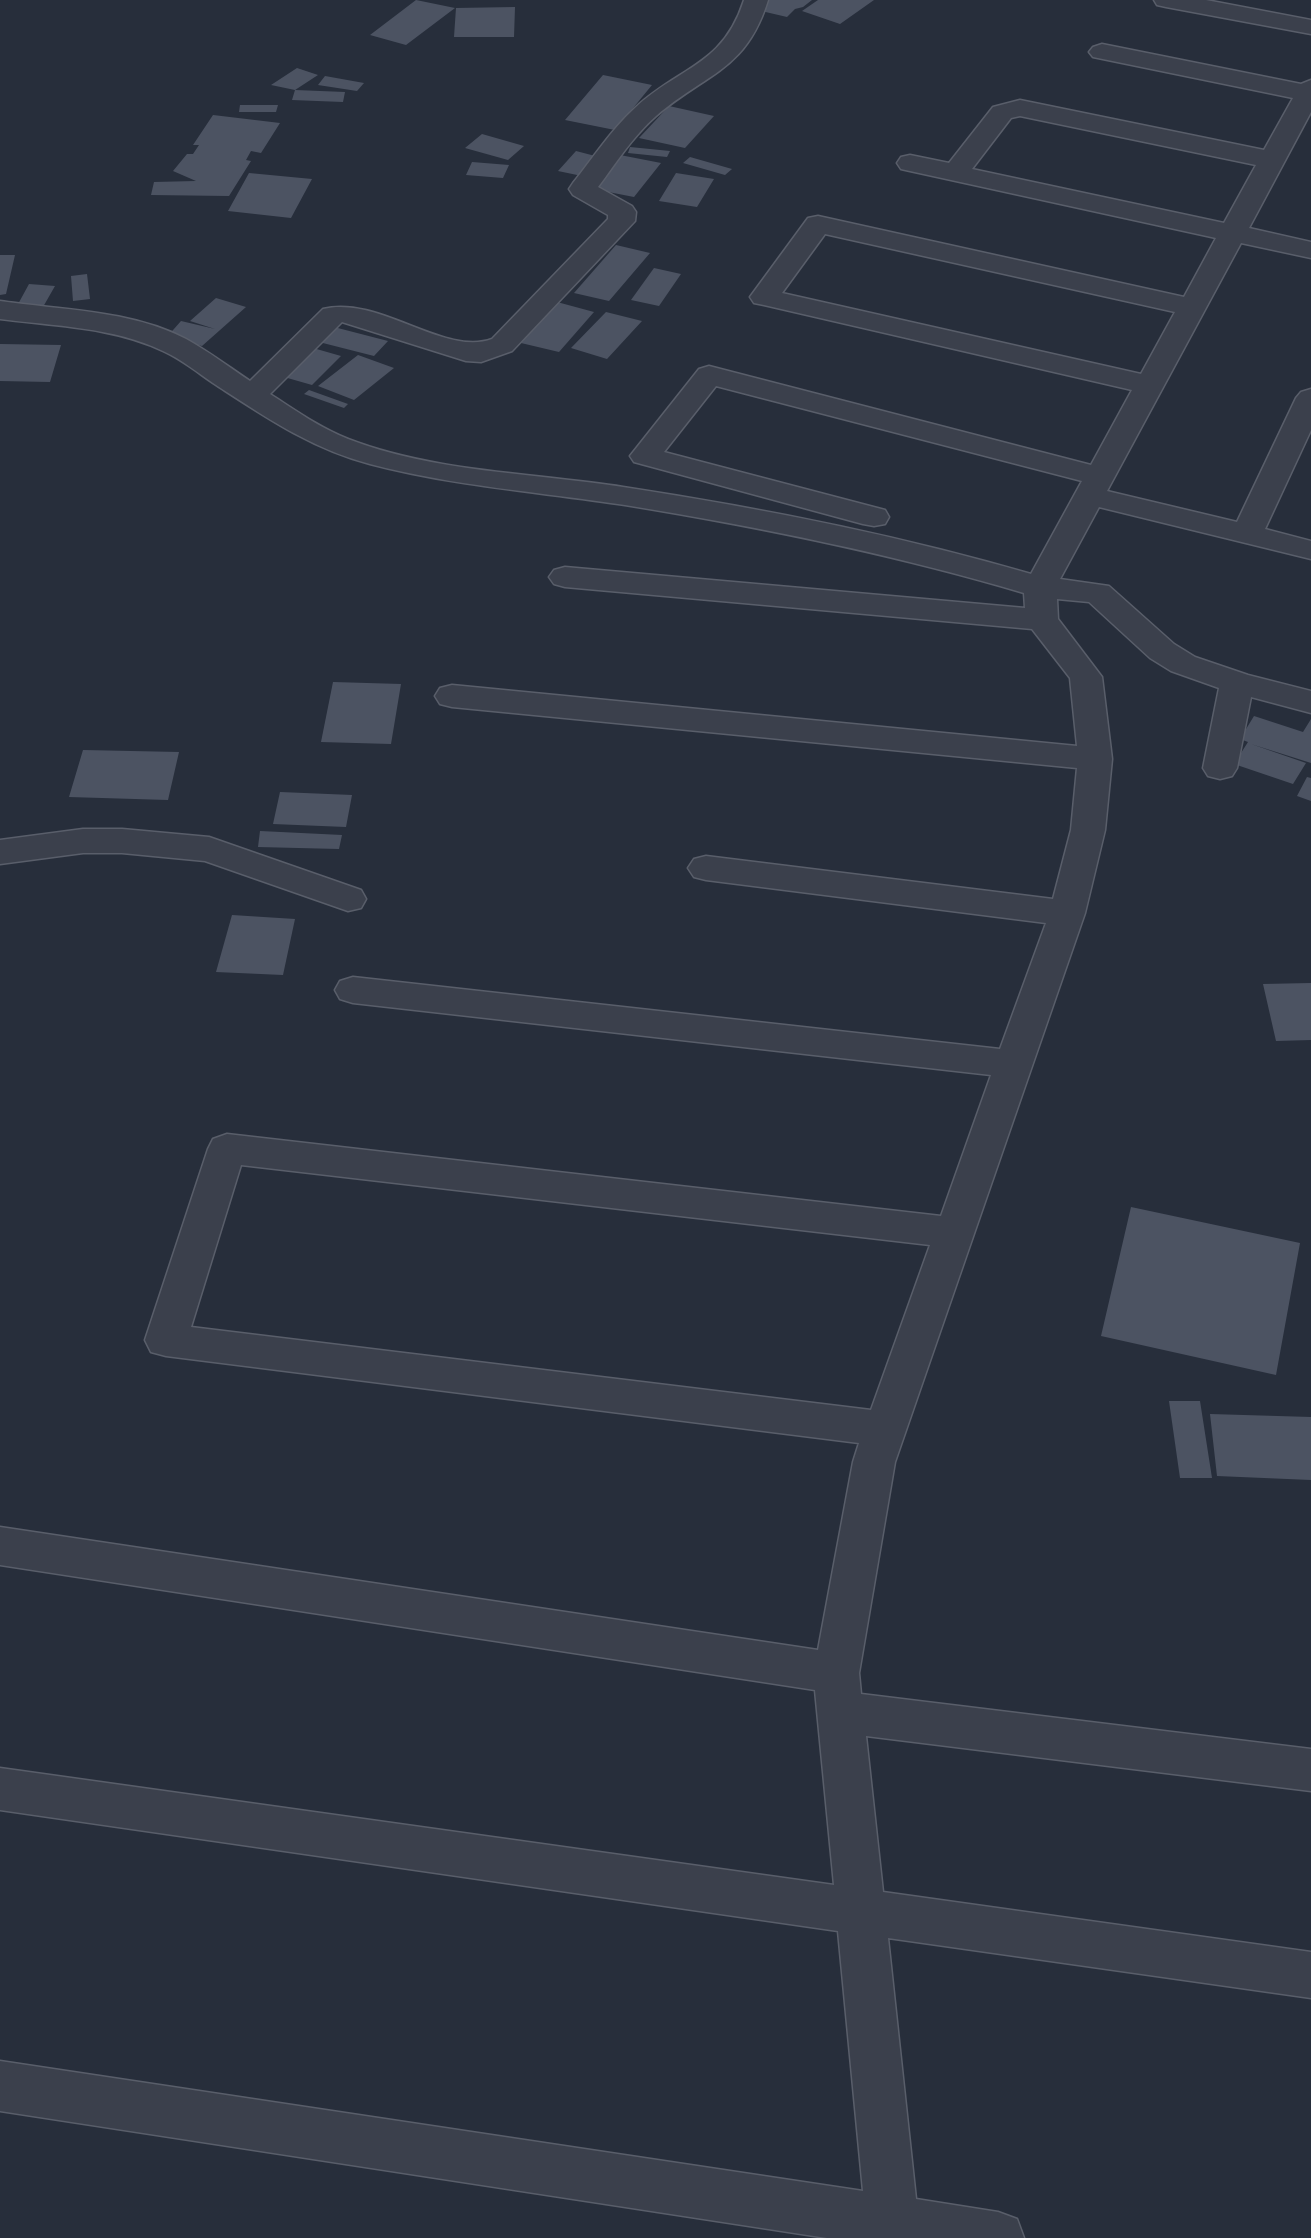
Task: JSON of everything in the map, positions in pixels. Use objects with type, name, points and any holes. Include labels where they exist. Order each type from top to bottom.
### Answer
[{"type":"street","points":[[252,395],[333,315],[348,313],[466,352],[481,353],[502,345],[621,221],[622,212],[582,189],[642,115],[662,98],[716,66],[733,48],[751,24],[756,0]]},
{"type":"street","points":[[1166,0],[1272,9],[1311,27]]},
{"type":"street","points":[[1044,590],[1095,486],[1310,90],[1102,52]]},
{"type":"street","points":[[957,172],[1002,113],[1020,108],[1272,160]]},
{"type":"street","points":[[910,163],[1311,250]]},
{"type":"street","points":[[1149,385],[764,297],[818,224],[1192,307]]},
{"type":"street","points":[[0,310],[144,333],[175,345],[300,427],[337,445],[379,457],[428,469],[624,496],[809,528],[935,556],[1044,590]]},
{"type":"street","points":[[893,2230],[838,1692],[874,1462],[1067,913],[1088,830],[1095,759],[1086,677],[1044,590],[645,456],[709,376],[1095,486],[1247,534],[1311,550]]},
{"type":"street","points":[[1247,534],[1311,398]]},
{"type":"street","points":[[565,577],[1098,593],[1162,651],[1183,664],[1237,683],[1311,702]]},
{"type":"street","points":[[1220,768],[1237,683]]},
{"type":"street","points":[[452,696],[1095,759]]},
{"type":"street","points":[[0,852],[83,841],[122,841],[209,849],[348,899]]},
{"type":"street","points":[[706,868],[1067,913]]},
{"type":"street","points":[[353,990],[1013,1064]]},
{"type":"street","points":[[886,1429],[166,1340],[227,1149],[955,1233]]},
{"type":"street","points":[[0,1546],[838,1692],[1311,1770]]},
{"type":"street","points":[[0,1789],[1311,1975]]},
{"type":"street","points":[[0,2086],[893,2230],[998,2238]]},
{"type":"building","points":[[416,0],[455,8],[406,45],[370,35]]},
{"type":"building","points":[[766,0],[812,0],[795,9],[787,17],[757,10]]},
{"type":"building","points":[[818,0],[874,0],[840,24],[802,11]]},
{"type":"building","points":[[515,7],[514,37],[454,37],[456,8]]},
{"type":"building","points":[[297,68],[318,75],[295,90],[271,85]]},
{"type":"building","points":[[603,75],[652,85],[615,130],[565,120]]},
{"type":"building","points":[[325,76],[364,83],[357,91],[318,85]]},
{"type":"building","points":[[295,90],[345,92],[343,102],[292,100]]},
{"type":"building","points":[[240,105],[278,105],[276,112],[239,112]]},
{"type":"building","points":[[669,106],[714,116],[685,148],[639,138]]},
{"type":"building","points":[[213,115],[280,123],[261,153],[251,151],[246,160],[251,161],[229,196],[151,195],[154,182],[196,181],[173,171],[187,154],[193,154],[199,145],[193,145]]},
{"type":"building","points":[[482,134],[524,146],[508,160],[465,148]]},
{"type":"building","points":[[630,147],[670,151],[667,157],[628,153]]},
{"type":"building","points":[[576,151],[599,157],[582,176],[558,171]]},
{"type":"building","points":[[620,155],[661,163],[634,197],[593,189]]},
{"type":"building","points":[[690,157],[732,169],[725,175],[683,163]]},
{"type":"building","points":[[472,162],[509,165],[503,178],[466,175]]},
{"type":"building","points":[[249,173],[312,179],[291,218],[228,211]]},
{"type":"building","points":[[676,173],[714,179],[697,207],[659,201]]},
{"type":"building","points":[[616,245],[650,253],[609,301],[574,293]]},
{"type":"building","points":[[0,255],[15,255],[6,294],[0,295]]},
{"type":"building","points":[[654,268],[681,274],[659,306],[631,300]]},
{"type":"building","points":[[87,274],[90,299],[73,301],[71,276]]},
{"type":"building","points":[[29,284],[55,286],[43,307],[17,306]]},
{"type":"building","points":[[216,298],[246,307],[202,346],[166,338],[181,321],[215,329],[190,321]]},
{"type":"building","points":[[557,302],[594,312],[559,352],[521,343]]},
{"type":"building","points":[[606,312],[642,321],[607,359],[571,348]]},
{"type":"building","points":[[330,326],[388,341],[374,356],[315,341]]},
{"type":"building","points":[[0,344],[61,345],[50,382],[0,381]]},
{"type":"building","points":[[313,348],[341,356],[312,385],[284,377]]},
{"type":"building","points":[[358,355],[394,368],[354,400],[318,386]]},
{"type":"building","points":[[309,390],[348,404],[344,408],[304,394]]},
{"type":"building","points":[[333,682],[401,684],[391,744],[321,742]]},
{"type":"building","points":[[1254,716],[1303,732],[1311,719],[1311,763],[1251,744],[1306,763],[1293,784],[1234,764],[1248,742],[1240,739]]},
{"type":"building","points":[[83,750],[179,752],[168,800],[69,797]]},
{"type":"building","points":[[1307,777],[1311,778],[1311,801],[1297,796]]},
{"type":"building","points":[[280,792],[352,795],[346,827],[273,824]]},
{"type":"building","points":[[260,831],[342,835],[339,849],[258,847]]},
{"type":"building","points":[[232,915],[295,919],[283,975],[216,972]]},
{"type":"building","points":[[1311,983],[1311,1040],[1276,1041],[1263,984]]},
{"type":"building","points":[[1131,1207],[1300,1243],[1276,1375],[1101,1336]]},
{"type":"building","points":[[1169,1401],[1200,1401],[1212,1478],[1180,1478]]},
{"type":"building","points":[[1210,1414],[1311,1417],[1311,1480],[1217,1476]]}]
